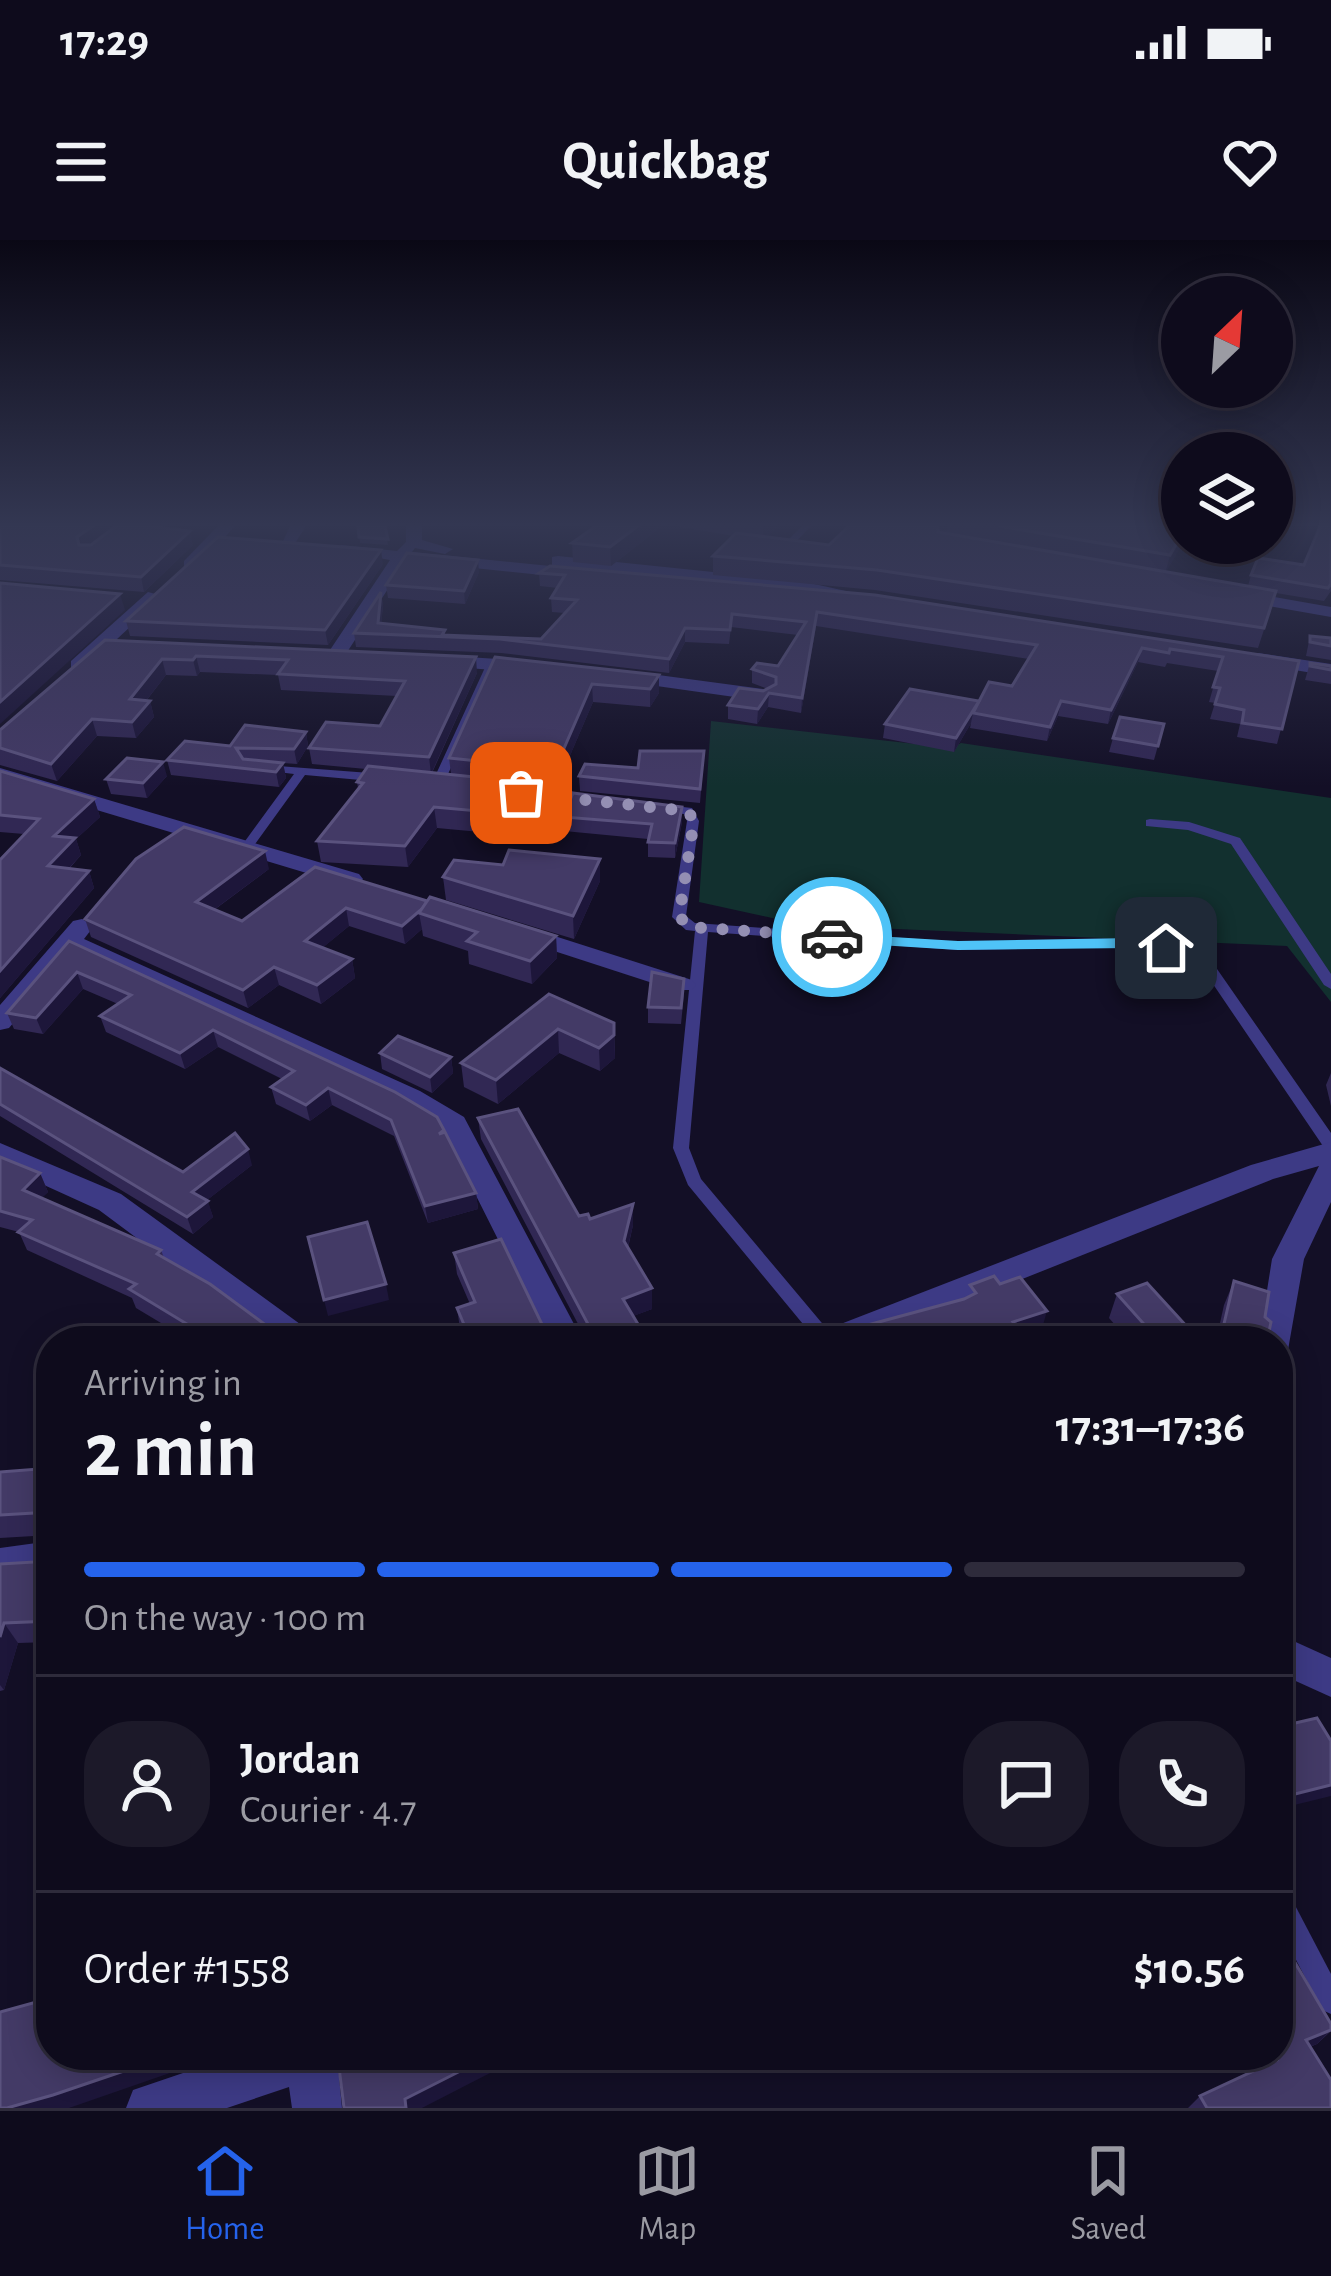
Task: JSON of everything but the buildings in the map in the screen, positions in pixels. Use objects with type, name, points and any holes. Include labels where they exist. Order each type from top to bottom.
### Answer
[{"type":"street","points":[[66,676],[136,613]]},
{"type":"street","points":[[335,656],[364,613]]},
{"type":"street","points":[[100,645],[123,646]]},
{"type":"street","points":[[312,655],[358,657]]},
{"type":"street","points":[[1247,657],[1331,670]]},
{"type":"street","points":[[403,659],[544,668]]},
{"type":"street","points":[[610,675],[763,695]]},
{"type":"street","points":[[0,774],[162,832],[246,848],[371,885]]},
{"type":"street","points":[[0,1022],[100,905]]},
{"type":"street","points":[[502,926],[683,985]]},
{"type":"street","points":[[69,940],[390,1089],[454,1124],[558,1326]]},
{"type":"street","points":[[868,1326],[1331,1148]]},
{"type":"street","points":[[0,1153],[110,1202],[278,1326]]},
{"type":"street","points":[[1278,1326],[1288,1259],[1331,1170]]},
{"type":"street","points":[[0,1564],[36,1560]]},
{"type":"street","points":[[1293,1660],[1331,1678]]},
{"type":"street","points":[[151,2108],[265,2070]]},
{"type":"street","points":[[312,2070],[317,2108]]},
{"type":"lane","points":[[438,783],[492,663]]},
{"type":"lane","points":[[248,766],[393,779]]},
{"type":"lane","points":[[246,848],[302,771]]},
{"type":"lane","points":[[415,781],[620,804]]},
{"type":"lane","points":[[642,806],[688,811],[694,821],[679,917],[691,927],[958,946],[1131,943],[1203,958],[1331,1148]]},
{"type":"lane","points":[[1150,823],[1189,826],[1237,842],[1331,985]]},
{"type":"lane","points":[[702,928],[681,1148],[694,1181],[817,1326]]},
{"type":"lane","points":[[1293,1928],[1331,2001]]},
{"type":"green space","points":[[711,721],[951,748],[961,743],[1331,798],[1331,1002],[1287,946],[804,925],[699,902]]},
{"type":"way so far","points":[[521,793],[688,811],[694,821],[679,917],[691,927],[832,937]]},
{"type":"route","points":[[832,937],[958,946],[1131,943],[1166,948]]}]
